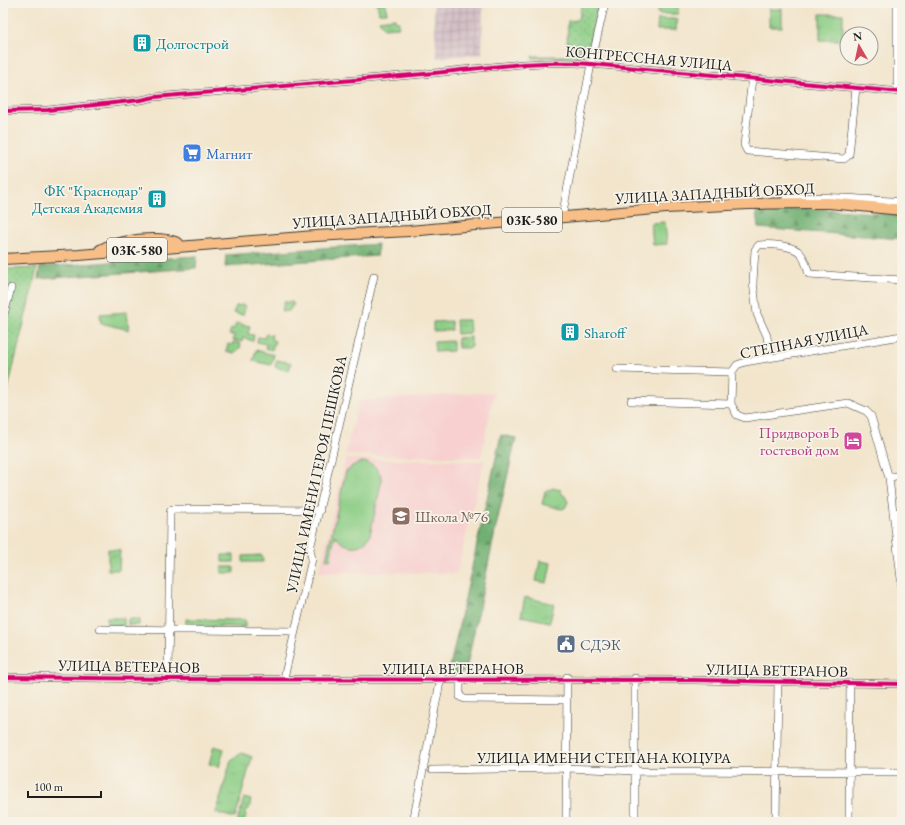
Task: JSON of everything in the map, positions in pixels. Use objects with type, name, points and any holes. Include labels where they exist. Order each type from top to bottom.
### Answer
[{"type":"highway","name":"УЛИЦА ЗАПАДНЫЙ ОБХОД","points":[[3,256],[100,250],[690,202],[786,198],[830,199],[902,204]]},
{"type":"highway","name":"УЛИЦА ЗАПАДНЫЙ ОБХОД","points":[[3,259],[79,255],[409,231],[666,208],[749,204],[829,203],[902,210]]},
{"type":"street","points":[[563,212],[591,64],[605,3]]},
{"type":"street","points":[[897,3],[899,92]]},
{"type":"street","name":"КОНГРЕССНАЯ УЛИЦА","points":[[3,111],[48,110],[142,100],[155,96],[425,74],[530,63],[558,62],[899,92]]},
{"type":"street","points":[[752,79],[744,145],[747,151],[755,152],[847,158],[849,155],[856,88]]},
{"type":"street","points":[[770,358],[766,336],[757,314],[753,282],[755,250],[759,245],[769,244],[794,248],[801,253],[809,274],[902,280]]},
{"type":"street","name":"УЛИЦА ИМЕНИ ГЕРОЯ ПЕШКОВА","points":[[284,678],[312,559],[310,549],[374,276]]},
{"type":"street","points":[[3,318],[11,288]]},
{"type":"street","name":"СТЕПНАЯ УЛИЦА","points":[[617,369],[732,372],[737,365],[745,362],[902,336]]},
{"type":"street","points":[[732,372],[731,404],[737,415],[745,418],[848,402],[866,411],[871,416],[889,478],[902,587]]},
{"type":"street","points":[[631,401],[731,404]]},
{"type":"street","points":[[889,478],[902,474]]},
{"type":"street","points":[[168,677],[170,519],[172,509],[320,510]]},
{"type":"street","points":[[893,514],[902,513]]},
{"type":"street","points":[[893,514],[902,518]]},
{"type":"street","points":[[100,629],[295,631]]},
{"type":"street","name":"УЛИЦА ВЕТЕРАНОВ","points":[[3,676],[460,679],[567,678],[902,684]]},
{"type":"street","name":"УЛИЦА ВЕТЕРАНОВ","points":[[3,676],[168,679],[441,678]]},
{"type":"street","points":[[413,822],[441,678]]},
{"type":"street","points":[[566,822],[567,678]]},
{"type":"street","points":[[460,679],[460,697],[465,699],[567,700]]},
{"type":"street","points":[[635,679],[635,822]]},
{"type":"street","name":"УЛИЦА ВЕТЕРАНОВ","points":[[635,679],[902,680]]},
{"type":"street","points":[[776,822],[778,681]]},
{"type":"street","points":[[849,822],[850,683]]},
{"type":"street","name":"УЛИЦА ИМЕНИ СТЕПАНА КОЦУРА","points":[[432,770],[567,768],[636,771],[902,772]]},
{"type":"shaded area","points":[[433,3],[483,3],[482,54],[437,58]]},
{"type":"shaded area","points":[[494,392],[481,457],[345,455],[359,401]]},
{"type":"shaded area","name":"Школа №76","points":[[346,459],[484,461],[457,573],[319,572]]},
{"type":"green space","points":[[377,3],[385,3],[387,13],[379,13]]},
{"type":"green space","points":[[582,3],[599,3],[588,48],[567,48],[568,21],[577,20],[579,18]]},
{"type":"green space","points":[[658,3],[678,3],[678,14],[658,14]]},
{"type":"green space","points":[[769,9],[782,9],[782,27],[769,27]]},
{"type":"green space","points":[[820,14],[843,14],[843,26],[839,26],[839,40],[820,40]]},
{"type":"green space","points":[[395,18],[396,22],[399,22],[399,27],[384,28],[379,20]]},
{"type":"green space","points":[[658,19],[677,19],[676,30],[657,30]]},
{"type":"green space","points":[[572,51],[587,51],[587,55],[584,57],[532,58],[532,56],[566,56]]},
{"type":"green space","points":[[756,209],[822,209],[902,215],[902,239],[758,228]]},
{"type":"green space","points":[[665,222],[667,244],[653,245],[651,223]]},
{"type":"green space","points":[[378,244],[377,256],[225,267],[226,255]]},
{"type":"green space","points":[[197,256],[196,268],[38,279],[40,267]]},
{"type":"green space","points":[[37,268],[3,410],[3,269]]},
{"type":"green space","points":[[284,302],[292,302],[294,304],[289,311],[282,312]]},
{"type":"green space","points":[[236,306],[246,306],[243,315],[233,313]]},
{"type":"green space","points":[[127,312],[129,330],[101,323],[100,314]]},
{"type":"green space","points":[[456,320],[469,320],[470,333],[457,334]]},
{"type":"green space","points":[[451,321],[452,330],[433,331],[433,322]]},
{"type":"green space","points":[[236,323],[250,326],[248,334],[254,335],[253,341],[243,338],[242,342],[233,340],[234,336],[229,335],[231,329],[234,329]]},
{"type":"green space","points":[[266,334],[272,335],[271,339],[275,341],[272,350],[265,348],[266,344],[257,342],[258,337],[264,338]]},
{"type":"green space","points":[[471,337],[471,348],[458,348],[457,338]]},
{"type":"green space","points":[[453,341],[453,351],[435,352],[434,342]]},
{"type":"green space","points":[[233,342],[241,344],[240,348],[234,353],[226,351],[228,344],[232,345]]},
{"type":"green space","points":[[256,350],[274,355],[271,365],[253,361]]},
{"type":"green space","points":[[277,360],[291,363],[289,371],[275,367]]},
{"type":"green space","points":[[501,435],[516,438],[466,670],[453,677],[449,671]]},
{"type":"green space","points":[[362,462],[375,467],[382,479],[370,535],[363,544],[353,546],[343,543],[335,535],[330,560],[326,559],[346,471],[348,471],[352,466]]},
{"type":"green space","points":[[552,488],[561,490],[561,493],[565,496],[568,502],[565,508],[561,509],[542,504],[545,491],[551,490]]},
{"type":"green space","points":[[108,549],[120,550],[119,570],[108,570]]},
{"type":"green space","points":[[222,555],[234,555],[234,562],[222,562]]},
{"type":"green space","points":[[262,555],[263,562],[243,562],[243,556]]},
{"type":"green space","points":[[540,561],[551,563],[547,583],[536,581]]},
{"type":"green space","points":[[222,567],[234,567],[234,573],[222,573]]},
{"type":"green space","points":[[525,597],[554,604],[550,622],[521,616]]},
{"type":"green space","points":[[107,618],[124,618],[124,626],[107,626]]},
{"type":"green space","points":[[128,619],[139,619],[139,625],[128,625]]},
{"type":"green space","points":[[186,619],[245,620],[245,627],[186,626]]},
{"type":"green space","points":[[214,746],[224,749],[219,767],[209,764]]},
{"type":"green space","points":[[242,753],[252,757],[235,818],[216,813],[231,760]]},
{"type":"green space","points":[[244,798],[251,800],[249,809],[245,811],[246,817],[244,822],[237,822]]},
{"type":"cycle path","points":[[3,111],[48,110],[141,100],[155,97],[424,74],[508,65],[549,63],[591,64],[902,92]]},
{"type":"cycle path","points":[[3,677],[168,679],[695,680],[902,684]]},
{"type":"place","name":"Долгострой","points":[[142,43]]},
{"type":"place","name":"Магнит","points":[[192,153]]},
{"type":"place","name":"ФК \"Краснодар\" Детская Академия","points":[[157,199]]},
{"type":"place","name":"Sharoff","points":[[570,332]]},
{"type":"place","name":"ПридворовЪ гостевой дом","points":[[853,441]]},
{"type":"place","name":"Школа №76","points":[[401,516]]},
{"type":"place","name":"СДЭК","points":[[566,644]]}]
